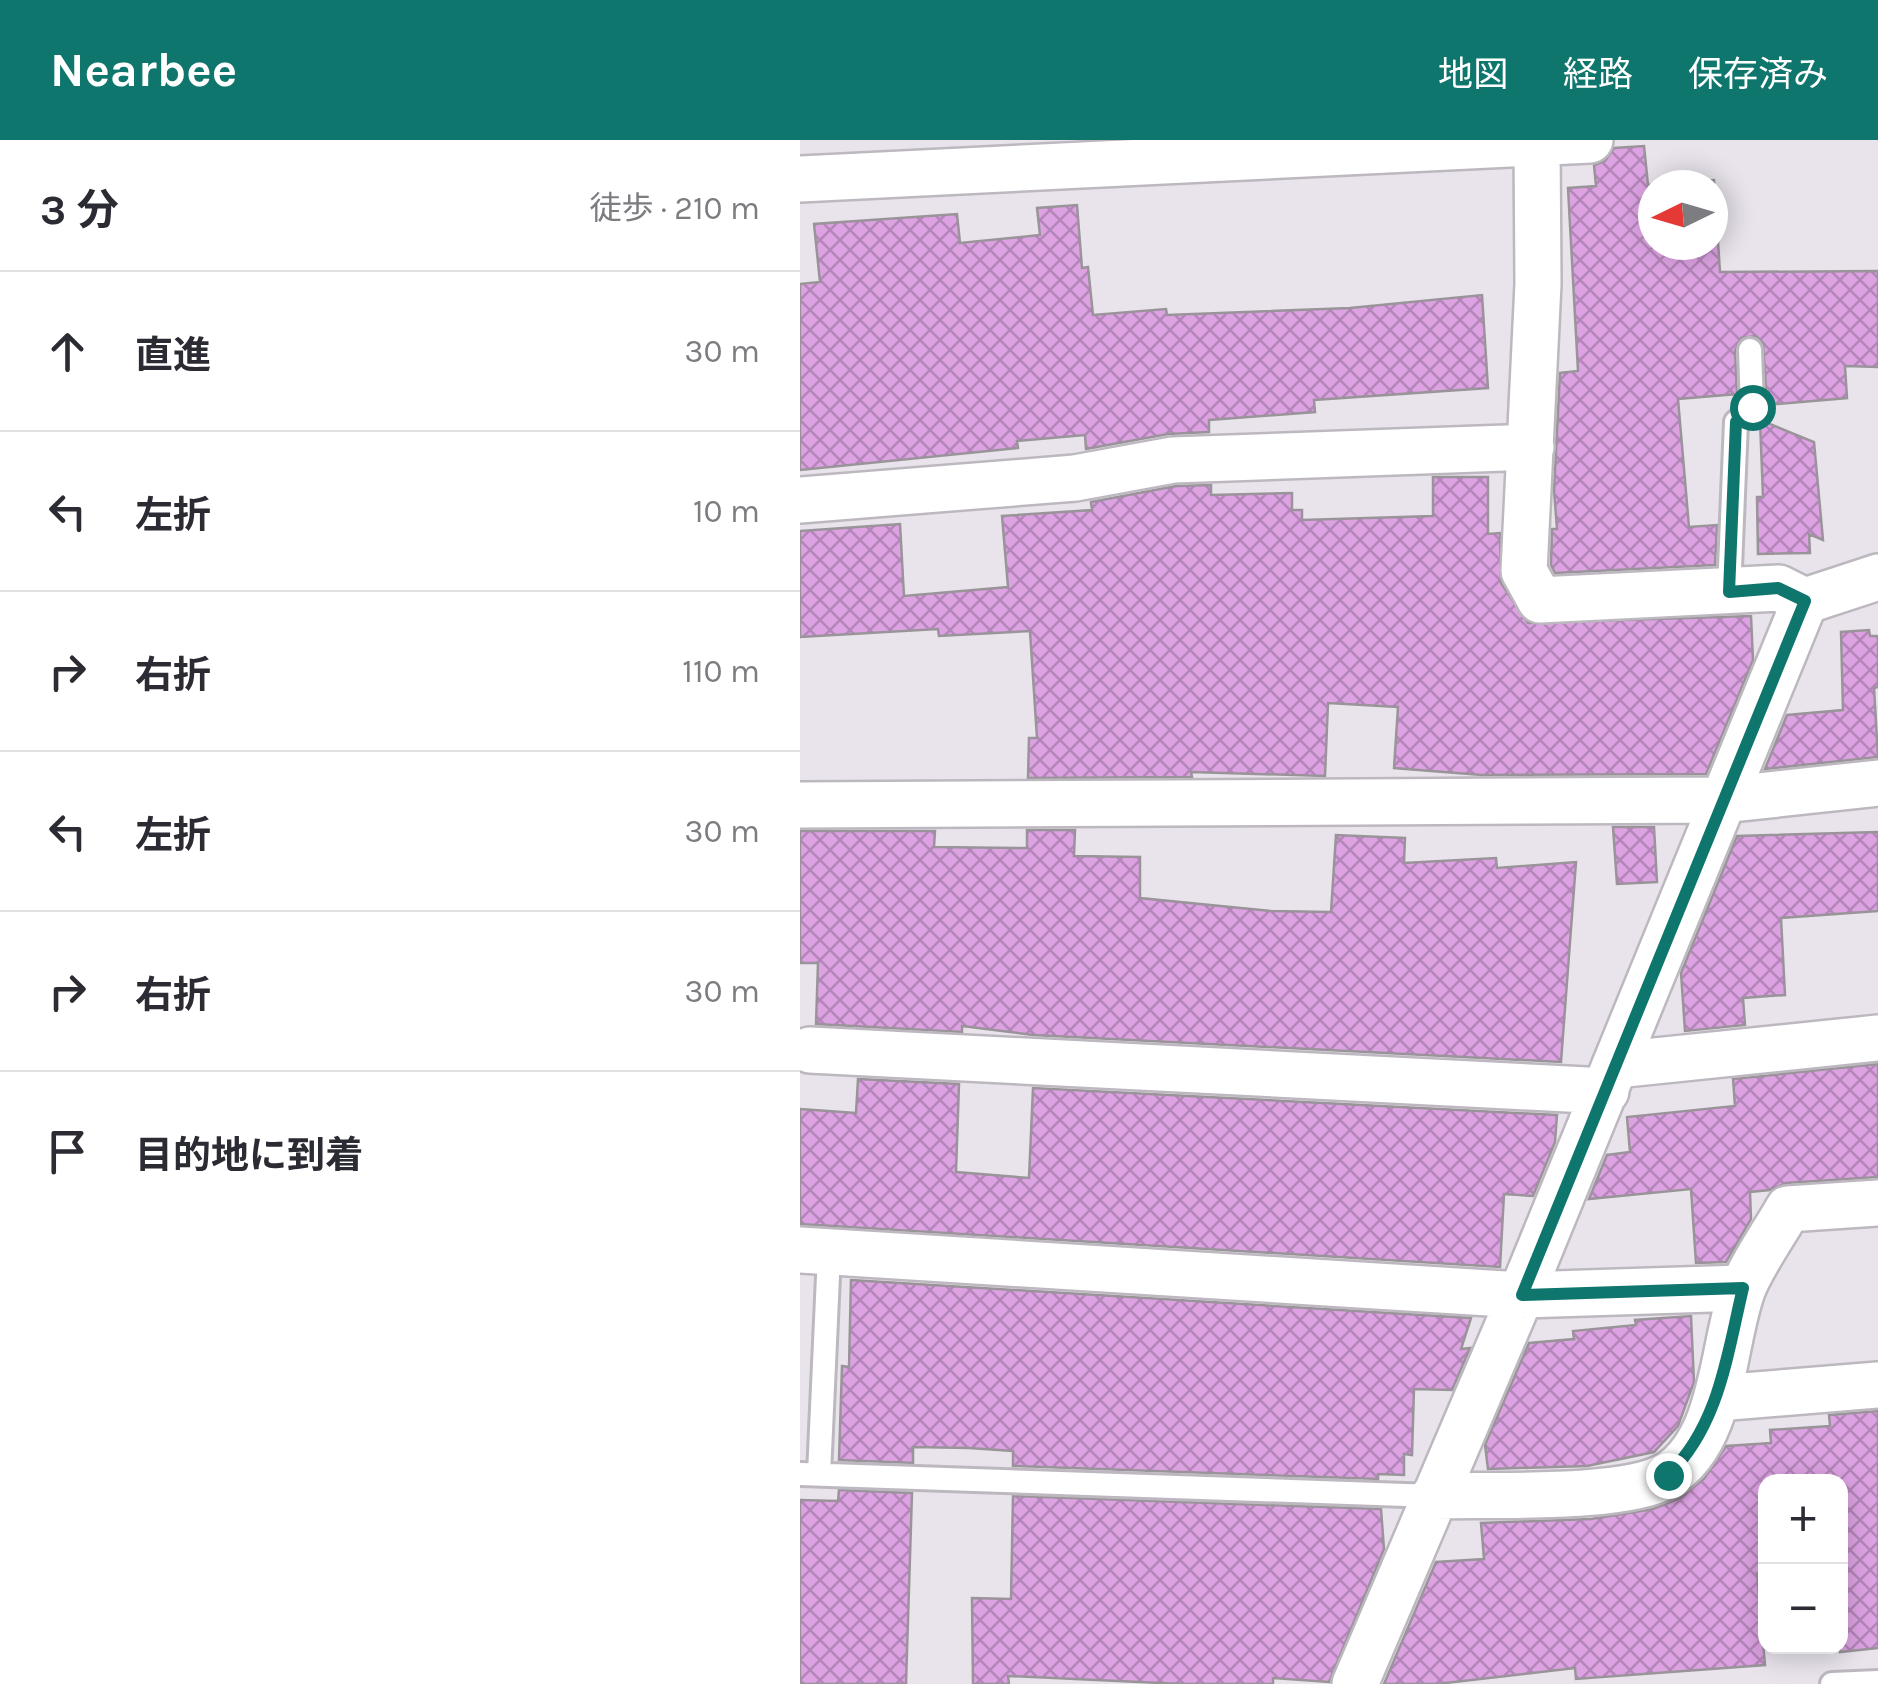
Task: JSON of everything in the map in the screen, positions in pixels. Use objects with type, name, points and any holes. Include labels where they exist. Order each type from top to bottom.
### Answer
[{"type":"street","points":[[800,179],[1590,140]]},
{"type":"street","points":[[1537,143],[1538,284],[1524,571],[1540,600],[1778,588],[1805,601],[1878,577]]},
{"type":"street","points":[[800,500],[1075,478],[1173,460],[1531,447]]},
{"type":"street","points":[[1355,1684],[1522,1295],[1805,601]]},
{"type":"street","points":[[800,806],[1722,800],[1878,783]]},
{"type":"street","points":[[810,1050],[1611,1078],[1878,1038]]},
{"type":"street","points":[[1434,1496],[1583,1491],[1634,1486],[1668,1475],[1691,1453],[1718,1398],[1743,1288],[1788,1209],[1878,1202]]},
{"type":"street","points":[[815,1252],[1522,1295],[1743,1288]]},
{"type":"street","points":[[1718,1398],[1878,1385]]},
{"type":"lane","points":[[1729,592],[1736,422],[1752,407],[1750,350]]},
{"type":"lane","points":[[815,1252],[810,1474],[1434,1496]]},
{"type":"lane","points":[[1832,1684],[1878,1682]]},
{"type":"building","points":[[1644,146],[1646,170],[1638,170],[1638,260],[1719,260],[1720,272],[1878,271],[1878,367],[1845,366],[1847,398],[1767,405],[1763,343],[1756,336],[1741,338],[1735,351],[1737,394],[1678,399],[1689,527],[1717,525],[1715,565],[1555,573],[1551,565],[1552,529],[1557,529],[1554,490],[1560,373],[1578,371],[1568,188],[1596,186],[1594,165],[1605,161],[1614,148]]},
{"type":"building","points":[[1077,205],[1082,268],[1088,267],[1093,315],[1166,309],[1167,315],[1350,308],[1482,295],[1488,388],[1314,400],[1315,412],[1209,420],[1209,432],[1168,434],[1086,449],[1085,435],[1017,441],[1018,448],[800,470],[800,284],[820,282],[814,224],[957,214],[960,243],[1040,235],[1037,208]]},
{"type":"building","points":[[1760,420],[1814,442],[1823,540],[1809,534],[1810,553],[1758,554],[1757,497],[1763,497]]},
{"type":"building","points":[[1433,477],[1488,477],[1488,534],[1500,533],[1501,583],[1528,623],[1751,616],[1753,660],[1706,774],[1482,775],[1394,768],[1398,707],[1328,703],[1325,776],[1191,772],[1192,777],[1028,778],[1029,738],[1037,738],[1030,631],[939,636],[938,629],[800,637],[800,531],[900,524],[904,596],[1008,587],[1002,516],[1092,510],[1091,502],[1176,486],[1211,485],[1211,495],[1292,493],[1292,510],[1302,510],[1302,520],[1433,516]]},
{"type":"building","points":[[1869,630],[1870,636],[1878,636],[1878,687],[1874,688],[1878,757],[1765,769],[1787,715],[1843,710],[1841,632]]},
{"type":"building","points":[[1613,827],[1654,827],[1657,882],[1617,884]]},
{"type":"building","points":[[1027,830],[1075,830],[1074,856],[1140,857],[1140,898],[1271,911],[1331,912],[1336,835],[1405,838],[1404,863],[1496,858],[1497,868],[1576,862],[1561,1062],[1033,1035],[962,1026],[962,1032],[816,1024],[818,963],[800,963],[800,831],[935,831],[934,847],[1027,848]]},
{"type":"building","points":[[1878,832],[1878,911],[1781,918],[1785,995],[1743,998],[1745,1025],[1685,1031],[1681,973],[1737,836]]},
{"type":"building","points":[[1878,1064],[1878,1177],[1786,1183],[1750,1192],[1751,1219],[1726,1262],[1696,1263],[1691,1189],[1589,1199],[1607,1155],[1630,1152],[1627,1117],[1735,1106],[1733,1079]]},
{"type":"building","points":[[858,1079],[959,1084],[956,1172],[1029,1178],[1033,1088],[1557,1115],[1555,1142],[1533,1196],[1504,1194],[1500,1267],[800,1224],[800,1109],[856,1113]]},
{"type":"building","points":[[851,1280],[1471,1318],[1461,1349],[1470,1348],[1452,1390],[1414,1389],[1412,1455],[1404,1454],[1404,1475],[1378,1474],[1378,1479],[1013,1466],[1013,1451],[969,1448],[913,1447],[913,1463],[839,1460],[842,1366],[849,1367]]},
{"type":"building","points":[[1691,1316],[1694,1382],[1678,1426],[1654,1452],[1587,1466],[1488,1469],[1485,1445],[1529,1343],[1574,1339],[1573,1331],[1636,1325],[1635,1320]]},
{"type":"building","points":[[1878,1411],[1878,1648],[1848,1651],[1848,1474],[1758,1474],[1758,1654],[1764,1654],[1765,1665],[1576,1679],[1575,1668],[1437,1684],[1384,1684],[1436,1562],[1484,1559],[1481,1523],[1591,1519],[1653,1509],[1678,1499],[1704,1479],[1726,1446],[1771,1443],[1770,1430],[1830,1426],[1829,1415]]},
{"type":"building","points":[[839,1490],[912,1493],[906,1684],[800,1684],[800,1500],[838,1501]]},
{"type":"building","points":[[1013,1496],[1381,1509],[1384,1549],[1329,1682],[1273,1678],[1273,1684],[1182,1684],[1008,1676],[1009,1684],[973,1684],[972,1598],[1011,1599]]},
{"type":"route","points":[[1668,1475],[1691,1453],[1718,1398],[1743,1288],[1522,1295],[1805,601],[1778,588],[1729,592],[1736,422],[1752,407]]}]
